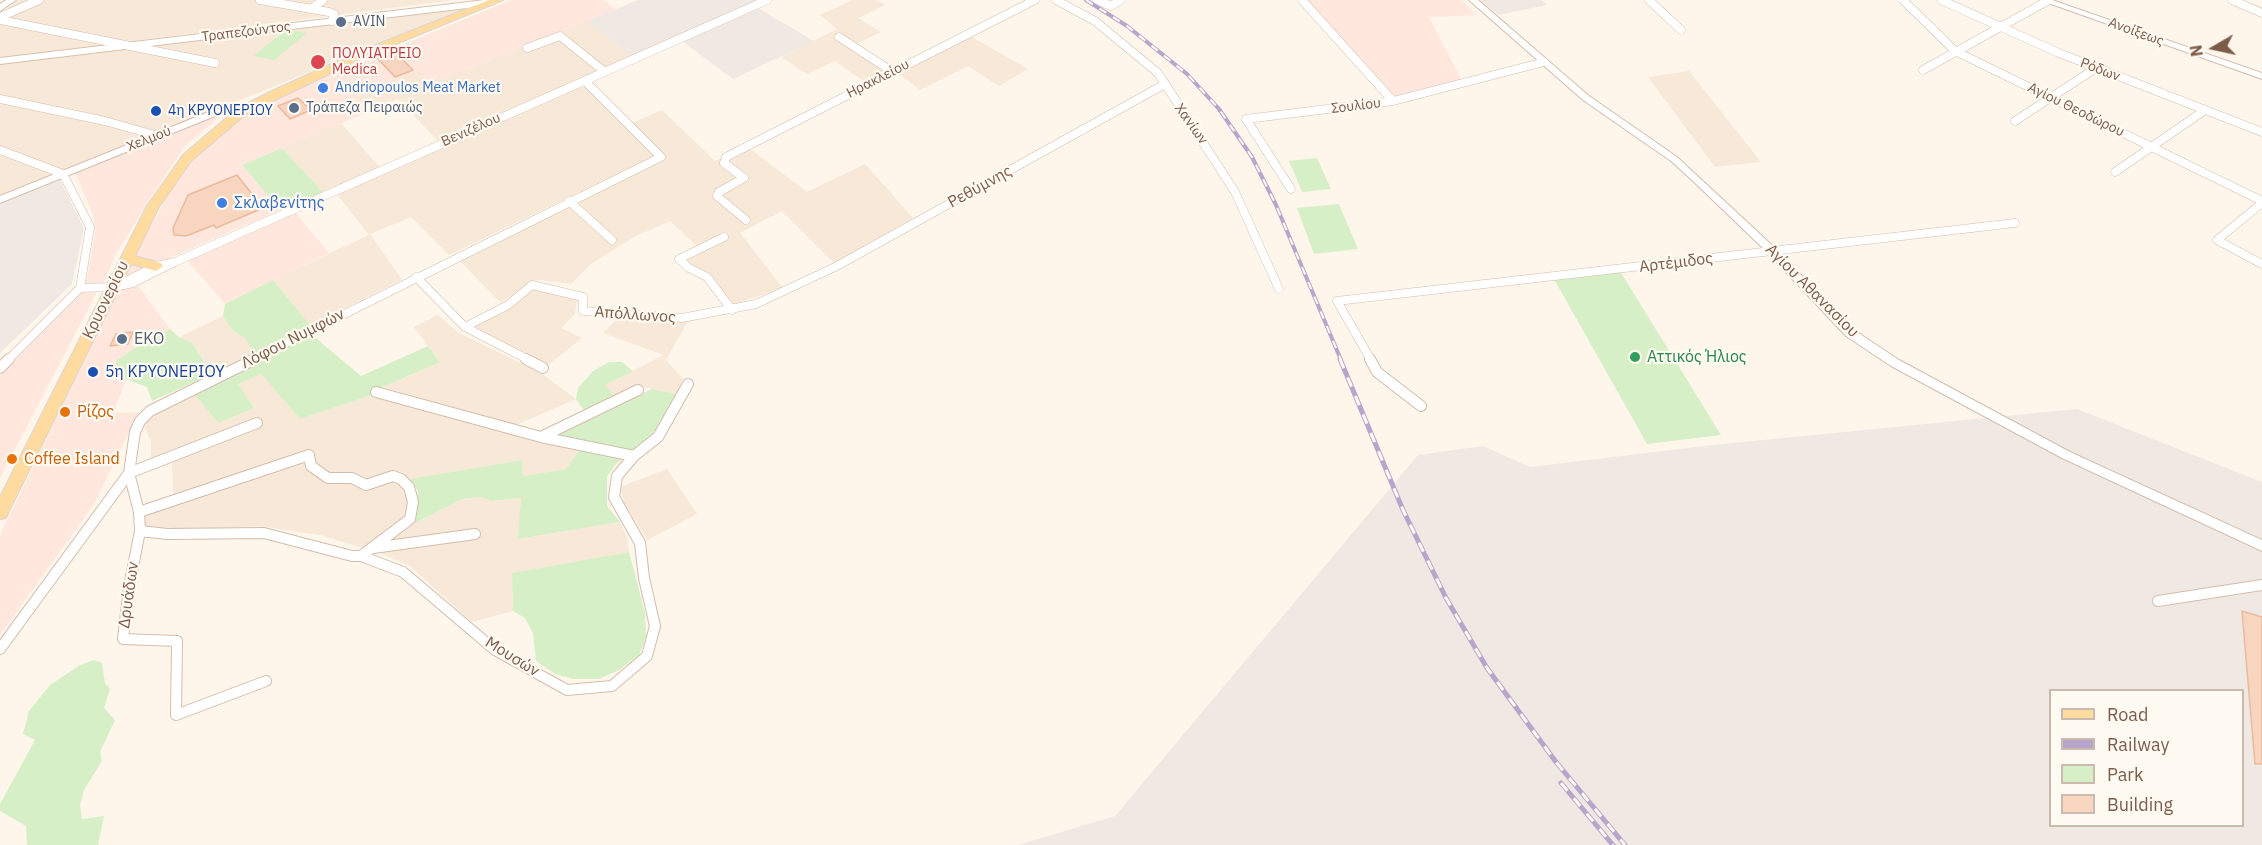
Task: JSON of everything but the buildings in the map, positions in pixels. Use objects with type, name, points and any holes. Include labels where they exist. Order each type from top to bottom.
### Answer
[{"type":"main road","name":"Τραπεζούντος","points":[[0,61],[495,1]]},
{"type":"main road","name":"Χελμού","points":[[242,111],[360,55],[495,1]]},
{"type":"main road","name":"Κρυονερίου","points":[[2,505],[153,206],[173,175],[202,142],[242,111]]},
{"type":"main road","points":[[127,258],[149,266],[156,266]]},
{"type":"street","points":[[0,8],[12,0]]},
{"type":"street","points":[[0,18],[39,0]]},
{"type":"street","points":[[260,0],[334,14],[332,21]]},
{"type":"street","points":[[311,9],[323,0]]},
{"type":"street","name":"Βενιζέλου","points":[[112,287],[141,280],[176,262],[767,0]]},
{"type":"street","name":"Ηρακλείου","points":[[746,220],[717,196],[719,192],[744,178],[723,163],[723,160],[1035,0]]},
{"type":"street","name":"Χανίων","points":[[1056,0],[1095,21],[1145,62],[1165,84],[1235,192],[1279,289]]},
{"type":"street","points":[[1097,0],[1112,6],[1121,0]]},
{"type":"street","points":[[1302,0],[1393,101]]},
{"type":"street","name":"Αγίου Αθανασίου","points":[[1473,0],[1586,98],[1674,159],[1697,178],[1771,250],[1850,333],[1895,363],[2066,455],[2262,546]]},
{"type":"street","points":[[1649,0],[1681,30]]},
{"type":"street","name":"Αγίου Θεοδώρου","points":[[1903,0],[1955,51],[2262,202]]},
{"type":"street","name":"Ρόδων","points":[[1941,0],[2096,68],[2262,132]]},
{"type":"street","points":[[1923,70],[2047,0]]},
{"type":"street","name":"Ανοίξεως","points":[[2047,0],[2262,76]]},
{"type":"street","points":[[2232,0],[2262,13]]},
{"type":"street","points":[[0,18],[123,46],[215,63]]},
{"type":"street","points":[[527,48],[560,36],[605,72]]},
{"type":"street","points":[[839,37],[893,72]]},
{"type":"street","name":"Σουλίου","points":[[1291,189],[1246,119],[1393,101],[1544,62]]},
{"type":"street","points":[[2015,121],[2096,68]]},
{"type":"street","name":"Λόφου Νυμφών","points":[[129,473],[135,432],[140,421],[150,411],[661,157],[585,81]]},
{"type":"street","name":"Ρεθύμνης","points":[[793,287],[837,266],[1165,84]]},
{"type":"street","points":[[0,99],[105,120],[158,136]]},
{"type":"street","name":"Χελμού","points":[[0,200],[224,110],[242,111]]},
{"type":"street","points":[[2115,172],[2205,110]]},
{"type":"street","points":[[0,150],[63,174],[90,227],[80,288],[0,368]]},
{"type":"street","points":[[569,201],[612,240]]},
{"type":"street","points":[[2262,202],[2217,240],[2262,264]]},
{"type":"street","name":"Αρτέμιδος","points":[[1421,406],[1377,372],[1337,301],[2015,223]]},
{"type":"street","points":[[724,237],[679,259],[689,268],[707,277],[732,310]]},
{"type":"street","name":"Βενιζέλου","points":[[112,287],[156,266],[176,262]]},
{"type":"street","points":[[416,277],[465,327],[543,368]]},
{"type":"street","name":"Απόλλωνος","points":[[465,327],[507,305],[532,285],[583,297],[583,311],[682,318],[756,304],[793,287]]},
{"type":"street","points":[[80,288],[112,287]]},
{"type":"street","name":"Μουσών","points":[[140,531],[167,534],[264,533],[352,556],[361,556],[404,572],[495,650],[567,690],[612,686],[647,656],[655,626],[644,578],[640,543],[614,497],[617,476],[634,456],[658,437],[688,384]]},
{"type":"street","points":[[541,437],[638,390]]},
{"type":"street","points":[[376,392],[541,437],[634,456]]},
{"type":"street","points":[[0,649],[129,473],[257,423]]},
{"type":"street","points":[[139,512],[309,455],[311,466],[328,478],[352,478],[366,485],[393,476],[401,479],[409,487],[413,501],[410,519],[361,556]]},
{"type":"street","name":"Δρυάδων","points":[[129,473],[139,512],[140,531],[129,587],[123,639],[177,641],[176,715],[266,681]]},
{"type":"street","points":[[370,549],[474,534]]},
{"type":"street","points":[[2158,601],[2262,585]]},
{"type":"shaded area","points":[[18,0],[454,0],[0,58],[0,21],[19,11],[7,8]]},
{"type":"shaded area","points":[[511,0],[604,0],[616,10],[431,84],[418,70],[382,84],[377,79],[347,91],[368,112],[242,165],[280,210],[123,278],[181,171],[218,134],[269,100]]},
{"type":"shaded area","points":[[638,0],[758,0],[751,4],[814,41],[733,79],[678,38],[632,57],[587,21]]},
{"type":"shaded area","points":[[853,0],[876,0],[885,5],[858,18],[881,32],[850,47],[886,70],[865,82],[835,61],[807,74],[781,57],[837,29],[820,15]]},
{"type":"shaded area","points":[[1307,0],[1461,0],[1477,15],[1429,17],[1462,81],[1395,98]]},
{"type":"shaded area","points":[[1480,0],[1542,0],[1547,5],[1498,15]]},
{"type":"shaded area","points":[[463,7],[463,10],[0,197],[0,64]]},
{"type":"shaded area","points":[[587,21],[632,57],[438,141],[398,99],[368,112],[347,91],[377,79],[382,83],[418,70],[431,84]]},
{"type":"shaded area","points":[[970,36],[1028,69],[999,86],[968,66],[920,90],[898,73]]},
{"type":"shaded area","points":[[1689,71],[1761,162],[1715,167],[1648,77]]},
{"type":"shaded area","points":[[579,86],[585,87],[654,156],[449,255],[411,217],[370,234],[402,280],[310,325],[273,280],[369,235],[337,194]]},
{"type":"shaded area","points":[[662,110],[715,161],[746,146],[807,192],[865,164],[913,218],[834,263],[782,211],[740,233],[783,288],[731,305],[705,271],[687,264],[687,259],[701,250],[670,221],[634,237],[591,264],[571,284],[531,281],[501,303],[458,259],[666,157],[632,123]]},
{"type":"shaded area","points":[[211,117],[217,119],[185,146],[153,194],[115,256],[103,284],[86,284],[95,236],[94,217],[75,173]]},
{"type":"shaded area","points":[[341,123],[380,168],[323,192],[282,148]]},
{"type":"shaded area","points":[[60,180],[84,228],[72,284],[0,353],[0,204]]},
{"type":"shaded area","points":[[295,212],[329,253],[225,304],[186,259]]},
{"type":"shaded area","points":[[136,283],[170,329],[139,345],[117,360],[112,374],[126,380],[113,413],[139,412],[94,504],[0,635],[0,535],[119,289]]},
{"type":"shaded area","points":[[532,289],[578,296],[575,314],[561,328],[582,338],[548,365],[472,327],[511,308]]},
{"type":"shaded area","points":[[97,292],[0,478],[0,375],[81,293]]},
{"type":"shaded area","points":[[438,315],[457,332],[541,373],[576,399],[516,425],[383,387],[440,362],[414,327]]},
{"type":"shaded area","points":[[223,316],[232,330],[246,339],[254,354],[212,374],[192,343],[179,337]]},
{"type":"shaded area","points":[[618,318],[649,321],[689,319],[666,360],[683,379],[676,394],[643,387],[616,398],[604,385],[664,355],[603,333]]},
{"type":"shaded area","points":[[261,374],[300,419],[369,396],[502,432],[580,449],[566,469],[523,476],[522,460],[410,479],[400,485],[410,502],[404,520],[416,523],[462,499],[480,497],[491,501],[521,498],[519,539],[620,522],[627,537],[629,552],[512,573],[513,611],[472,622],[410,566],[380,553],[320,535],[258,526],[205,529],[140,527],[142,512],[174,503],[171,452],[151,458],[151,441],[144,426],[150,416],[194,394],[218,423],[254,408],[237,384]]},
{"type":"shaded area","points":[[2077,409],[2262,482],[2262,845],[1018,845],[1115,816],[1418,455],[1483,446],[1530,467],[1713,445]]},
{"type":"shaded area","points":[[667,469],[697,514],[647,540],[624,502],[620,487]]},
{"type":"green space","points":[[286,30],[307,33],[274,60],[253,56]]},
{"type":"green space","points":[[282,148],[323,192],[280,210],[242,165]]},
{"type":"green space","points":[[1317,158],[1331,189],[1302,192],[1289,161]]},
{"type":"green space","points":[[1339,204],[1358,249],[1314,254],[1297,208]]},
{"type":"green space","name":"Αττικός Ήλιος","points":[[1620,271],[1721,435],[1647,444],[1554,279]]},
{"type":"green space","points":[[273,280],[310,325],[254,354],[246,339],[232,330],[223,316],[225,304]]},
{"type":"green space","points":[[170,329],[179,337],[192,343],[212,374],[152,401],[147,387],[112,374],[117,360],[139,345]]},
{"type":"green space","points":[[311,334],[361,376],[428,346],[440,362],[383,387],[369,396],[300,419],[261,374],[238,384],[254,408],[218,423],[194,394]]},
{"type":"green space","points":[[609,362],[622,362],[633,371],[605,385],[620,403],[652,389],[676,394],[663,420],[648,439],[616,464],[607,477],[607,506],[620,522],[518,539],[521,498],[491,501],[480,497],[462,499],[415,523],[418,491],[410,479],[522,460],[523,476],[566,469],[580,449],[554,435],[589,417],[576,399],[578,388],[593,371]]},
{"type":"green space","points":[[629,552],[645,613],[646,637],[639,655],[619,670],[599,679],[573,679],[555,674],[536,661],[533,633],[525,618],[513,611],[512,573]]},
{"type":"green space","points":[[94,660],[102,663],[105,683],[110,689],[104,708],[115,720],[100,752],[102,761],[84,790],[80,805],[82,819],[104,816],[98,845],[27,845],[26,826],[0,811],[0,804],[35,740],[23,734],[29,711],[50,685],[80,665]]},
{"type":"railway","points":[[1086,0],[1127,26],[1187,74],[1219,109],[1252,157],[1276,205],[1341,360]]},
{"type":"railway","points":[[1340,359],[1403,510],[1446,598],[1487,668],[1556,762],[1625,845]]},
{"type":"railway","points":[[1561,783],[1613,845]]},
{"type":"place","name":"AVIN","points":[[341,22]]},
{"type":"place","name":"ΠΟΛΥΙΑΤΡΕΙΟ Medica","points":[[318,62]]},
{"type":"place","name":"Andriopoulos Meat Market","points":[[323,88]]},
{"type":"place","name":"Τράπεζα Πειραιώς","points":[[294,108]]},
{"type":"place","name":"4η ΚΡΥΟΝΕΡΙΟΥ","points":[[156,111]]},
{"type":"place","name":"Σκλαβενίτης","points":[[222,203]]},
{"type":"place","name":"EKO","points":[[122,339]]},
{"type":"place","name":"Αττικός Ήλιος","points":[[1635,357]]},
{"type":"place","name":"5η ΚΡΥΟΝΕΡΙΟΥ","points":[[93,372]]},
{"type":"place","name":"Ρίζος","points":[[65,412]]},
{"type":"place","name":"Coffee Island","points":[[12,459]]}]
